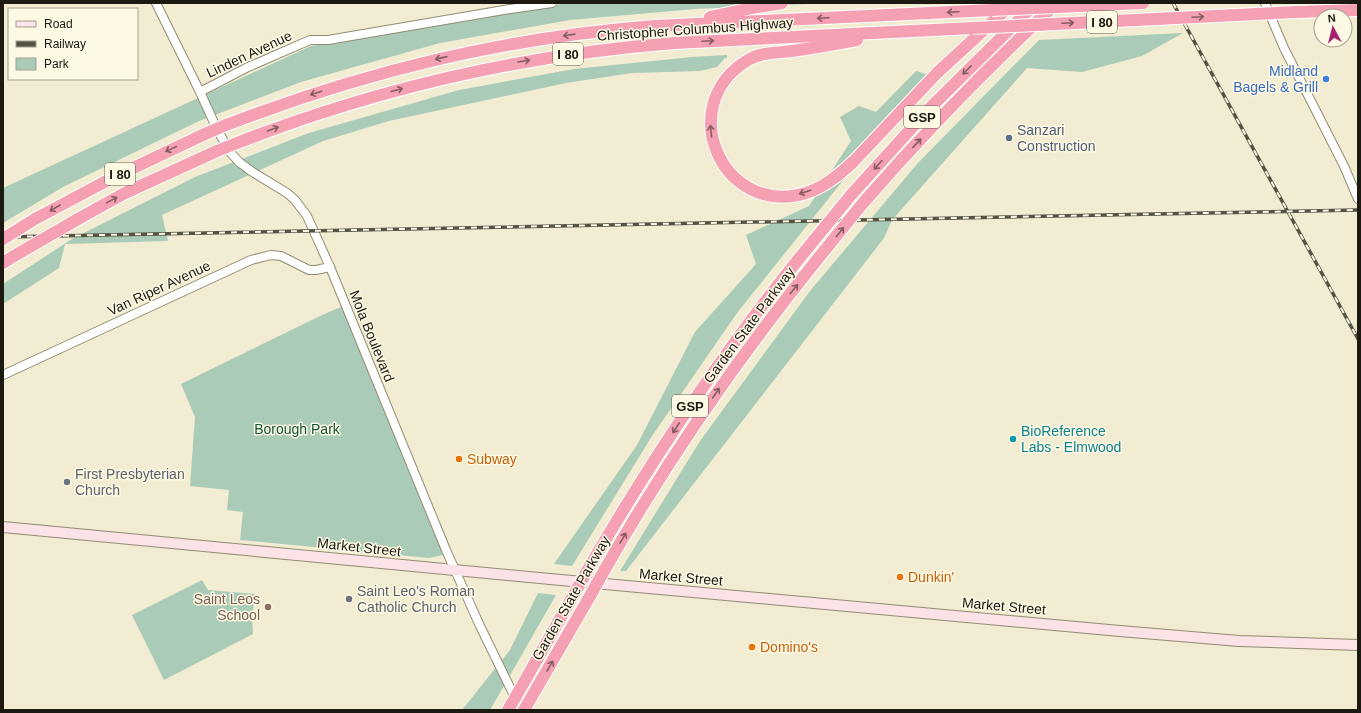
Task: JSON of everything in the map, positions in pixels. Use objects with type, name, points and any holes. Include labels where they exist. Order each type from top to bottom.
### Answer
[{"type":"highway","points":[[678,25],[752,8],[782,3]]},
{"type":"highway","points":[[912,31],[764,54],[749,60],[737,68],[725,80],[718,91],[712,107],[712,140],[718,157],[729,173],[742,184],[758,192],[773,196],[791,196],[808,192],[825,184],[840,174],[854,161],[937,73],[1013,3]]},
{"type":"highway","name":"Garden State Parkway","points":[[508,710],[587,571],[638,486],[699,394],[740,336],[806,250],[851,195],[928,110],[1036,3]]},
{"type":"highway","name":"Garden State Parkway","points":[[527,705],[652,491],[719,388],[774,314],[864,203],[907,154],[971,86],[1057,3]]},
{"type":"highway","name":"Christopher Columbus Highway","points":[[3,239],[118,175],[207,133],[289,102],[350,82],[449,56],[563,36],[628,28],[1143,3]]},
{"type":"highway","name":"Christopher Columbus Highway","points":[[3,263],[131,190],[236,143],[304,118],[372,96],[441,78],[533,60],[603,49],[674,43],[1358,10]]},
{"type":"main road","name":"Market Street","points":[[3,526],[454,570],[1224,640],[1358,645]]},
{"type":"street","name":"Mola Boulevard","points":[[156,3],[216,128],[230,151],[239,162],[295,200],[308,216],[454,570],[520,710]]},
{"type":"street","name":"Linden Avenue","points":[[200,92],[246,68],[310,40],[328,40],[510,8],[552,3]]},
{"type":"street","points":[[1265,3],[1284,48],[1344,166],[1358,199]]},
{"type":"street","name":"Van Riper Avenue","points":[[3,375],[251,260],[271,255],[281,256],[309,270],[330,267]]},
{"type":"green space","points":[[567,3],[831,3],[695,9],[570,20],[440,43],[301,82],[199,121],[63,187],[3,223],[3,188],[311,46]]},
{"type":"green space","points":[[1183,33],[1142,56],[1082,72],[1027,68],[892,220],[884,238],[626,571],[620,571],[700,441],[810,291],[918,163],[1039,40]]},
{"type":"green space","points":[[727,55],[727,58],[725,58],[717,67],[700,71],[632,73],[566,83],[389,121],[323,141],[162,215],[168,241],[65,244],[59,268],[3,304],[3,284],[72,239],[195,177],[309,133],[459,90],[574,69]]},
{"type":"green space","points":[[916,71],[939,78],[849,173],[737,313],[652,436],[572,566],[554,564],[637,445],[695,332],[756,264],[746,235],[809,206],[851,141],[840,117],[859,106],[876,112]]},
{"type":"green space","name":"Borough Park","points":[[345,305],[447,554],[429,558],[240,540],[243,512],[227,510],[229,490],[190,486],[195,417],[181,384]]},
{"type":"green space","points":[[202,580],[208,590],[255,594],[252,619],[253,634],[164,680],[132,615]]},
{"type":"green space","points":[[538,593],[556,595],[490,710],[462,710],[510,650]]},
{"type":"railway","points":[[1173,3],[1358,339]]},
{"type":"railway","points":[[3,237],[1358,210]]},
{"type":"place","name":"Midland Bagels & Grill","points":[[1326,79]]},
{"type":"place","name":"Sanzari Construction","points":[[1009,138]]},
{"type":"place","name":"BioReference Labs - Elmwood","points":[[1013,439]]},
{"type":"place","name":"Subway","points":[[459,459]]},
{"type":"place","name":"First Presbyterian Church","points":[[67,482]]},
{"type":"place","name":"Dunkin'","points":[[900,577]]},
{"type":"place","name":"Saint Leo's Roman Catholic Church","points":[[349,599]]},
{"type":"place","name":"Saint Leos School","points":[[268,607]]},
{"type":"place","name":"Domino's","points":[[752,647]]}]
